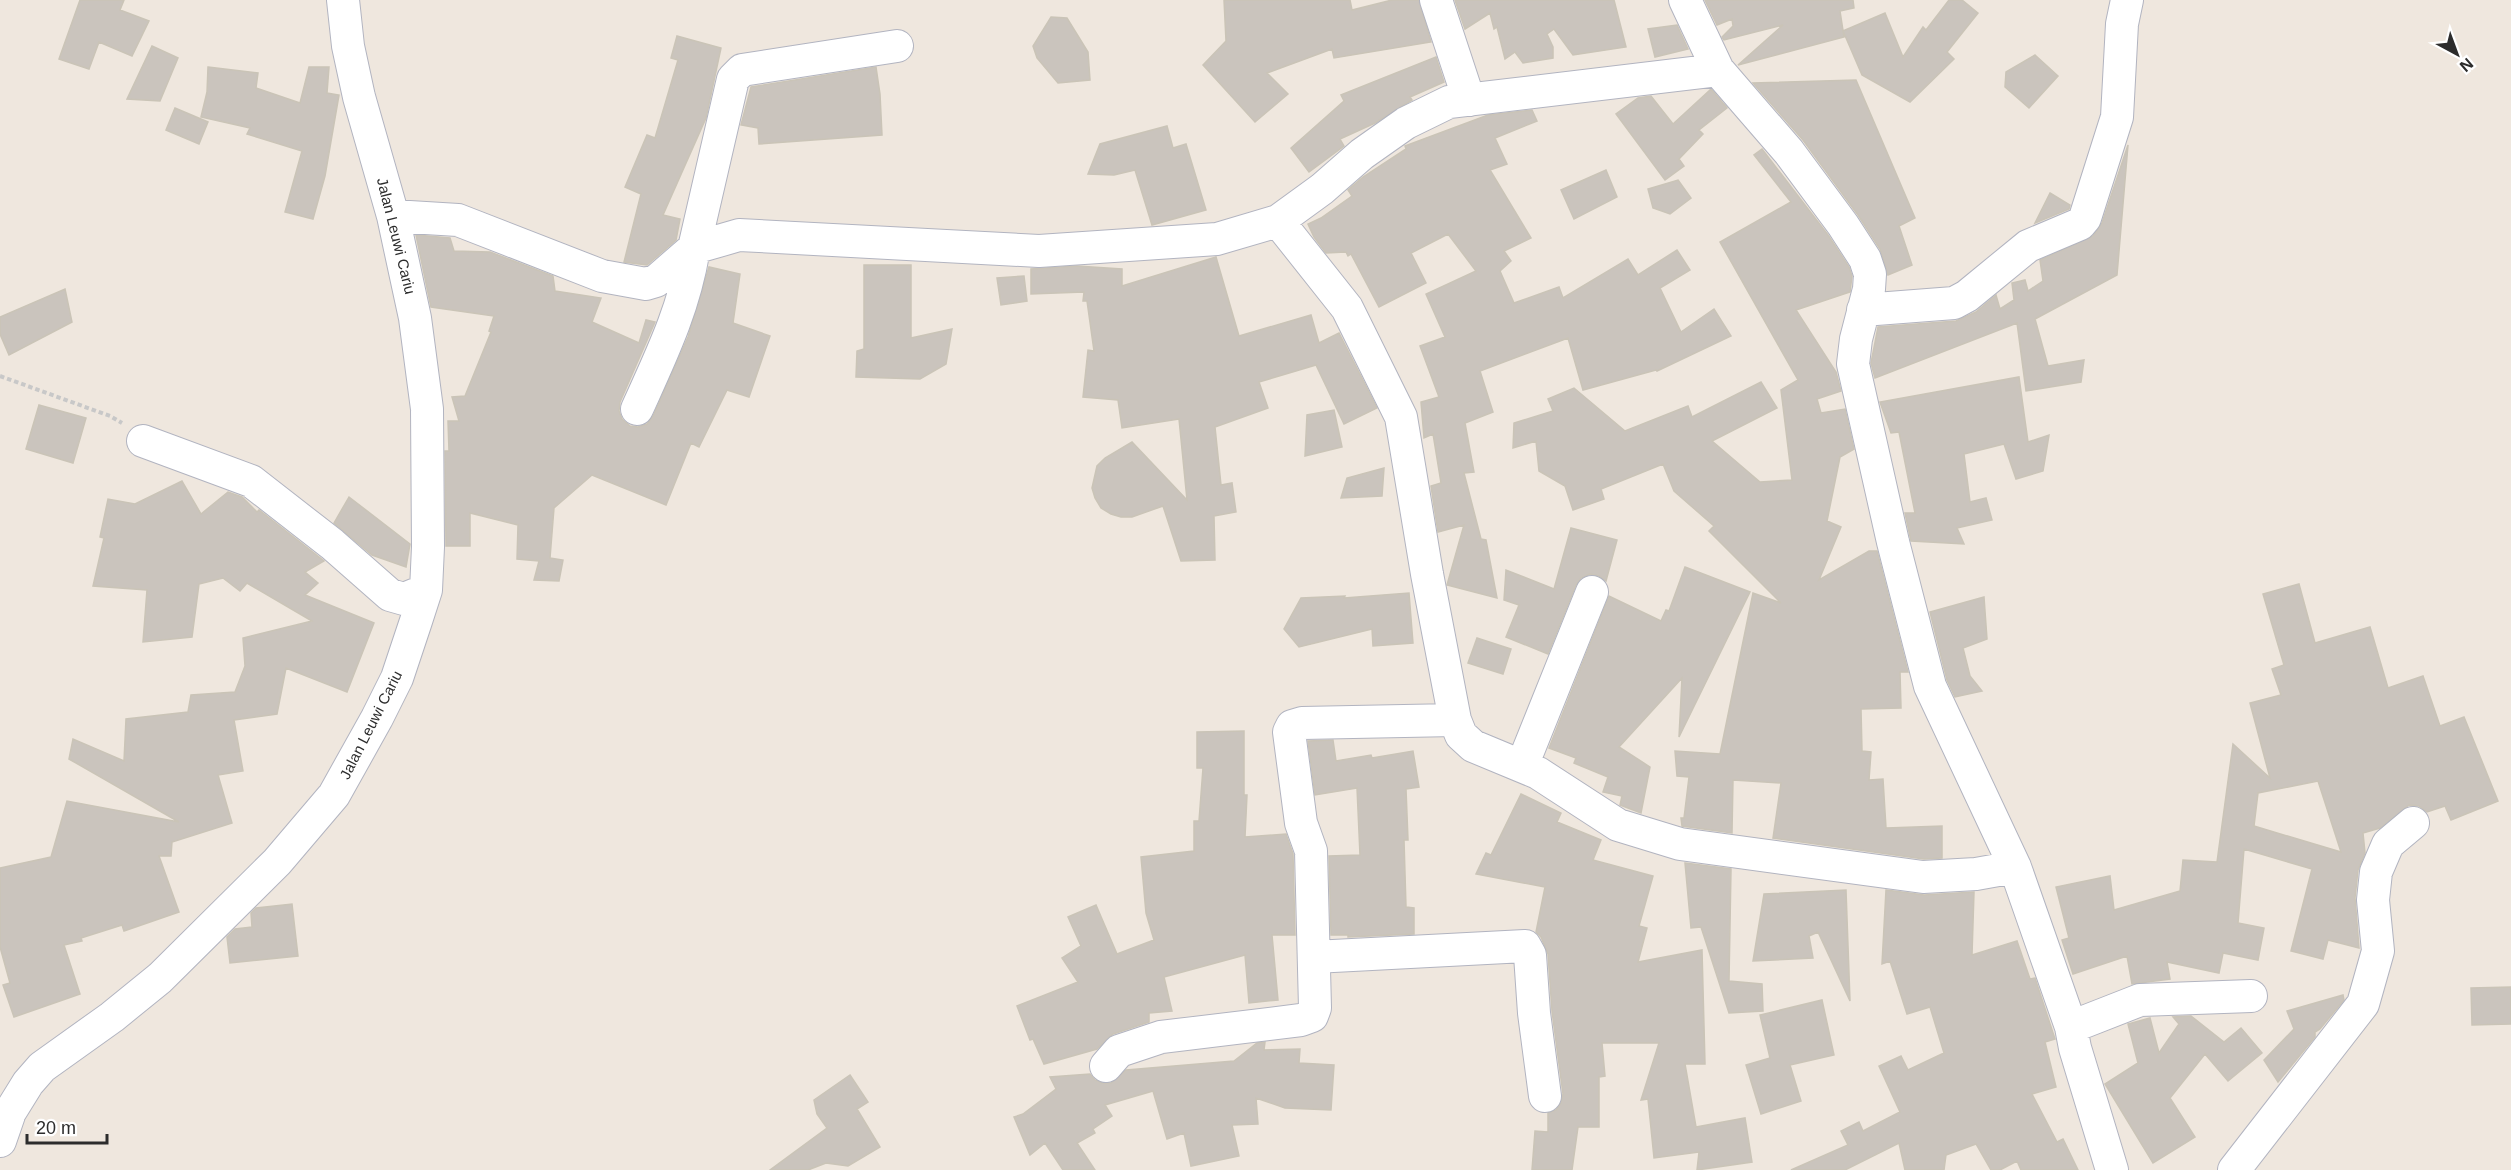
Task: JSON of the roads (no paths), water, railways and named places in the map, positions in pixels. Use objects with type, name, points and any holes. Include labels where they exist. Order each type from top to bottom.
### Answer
[{"type":"street","name":"Jalan Leuwi Cariu","points":[[0,1141],[10,1112],[28,1083],[42,1067],[112,1017],[167,971],[277,862],[334,795],[397,678],[426,590],[427,409],[416,318],[393,216],[359,97],[348,46],[343,0]]},
{"type":"street","points":[[1436,0],[1469,100]]},
{"type":"street","points":[[1684,0],[1718,70],[1789,152],[1865,259],[1870,274],[1853,364],[1890,531],[1930,686],[2015,867],[2071,1028],[2112,1170]]},
{"type":"street","points":[[1863,310],[1954,303],[1967,296],[2028,246],[2080,224],[2085,218],[2117,117],[2122,24],[2127,0]]},
{"type":"street","points":[[637,410],[677,321],[690,274],[733,79],[742,70],[897,46]]},
{"type":"street","points":[[393,216],[458,220],[602,276],[646,284],[657,281],[694,248],[738,235],[1039,251],[1217,239],[1278,221],[1322,189],[1362,154],[1406,123],[1449,102],[1718,70]]},
{"type":"street","points":[[1278,221],[1347,308],[1401,417],[1427,574],[1455,720],[1461,735],[1473,746],[1538,773],[1618,825],[1680,844],[1923,877],[1976,874],[2015,867]]},
{"type":"street","points":[[143,441],[250,481],[332,544],[390,595],[404,599],[426,590]]},
{"type":"street","points":[[1522,766],[1592,592]]},
{"type":"street","points":[[1106,1065],[1119,1051],[1161,1036],[1301,1020],[1312,1016],[1315,1008],[1311,851],[1301,823],[1289,732],[1292,726],[1302,723],[1455,720]]},
{"type":"street","points":[[2234,1170],[2363,1004],[2378,951],[2373,900],[2376,872],[2388,844],[2413,823]]},
{"type":"street","points":[[1314,957],[1525,946],[1530,955],[1534,1013],[1545,1096]]},
{"type":"street","points":[[2071,1028],[2139,1000],[2251,996]]}]
